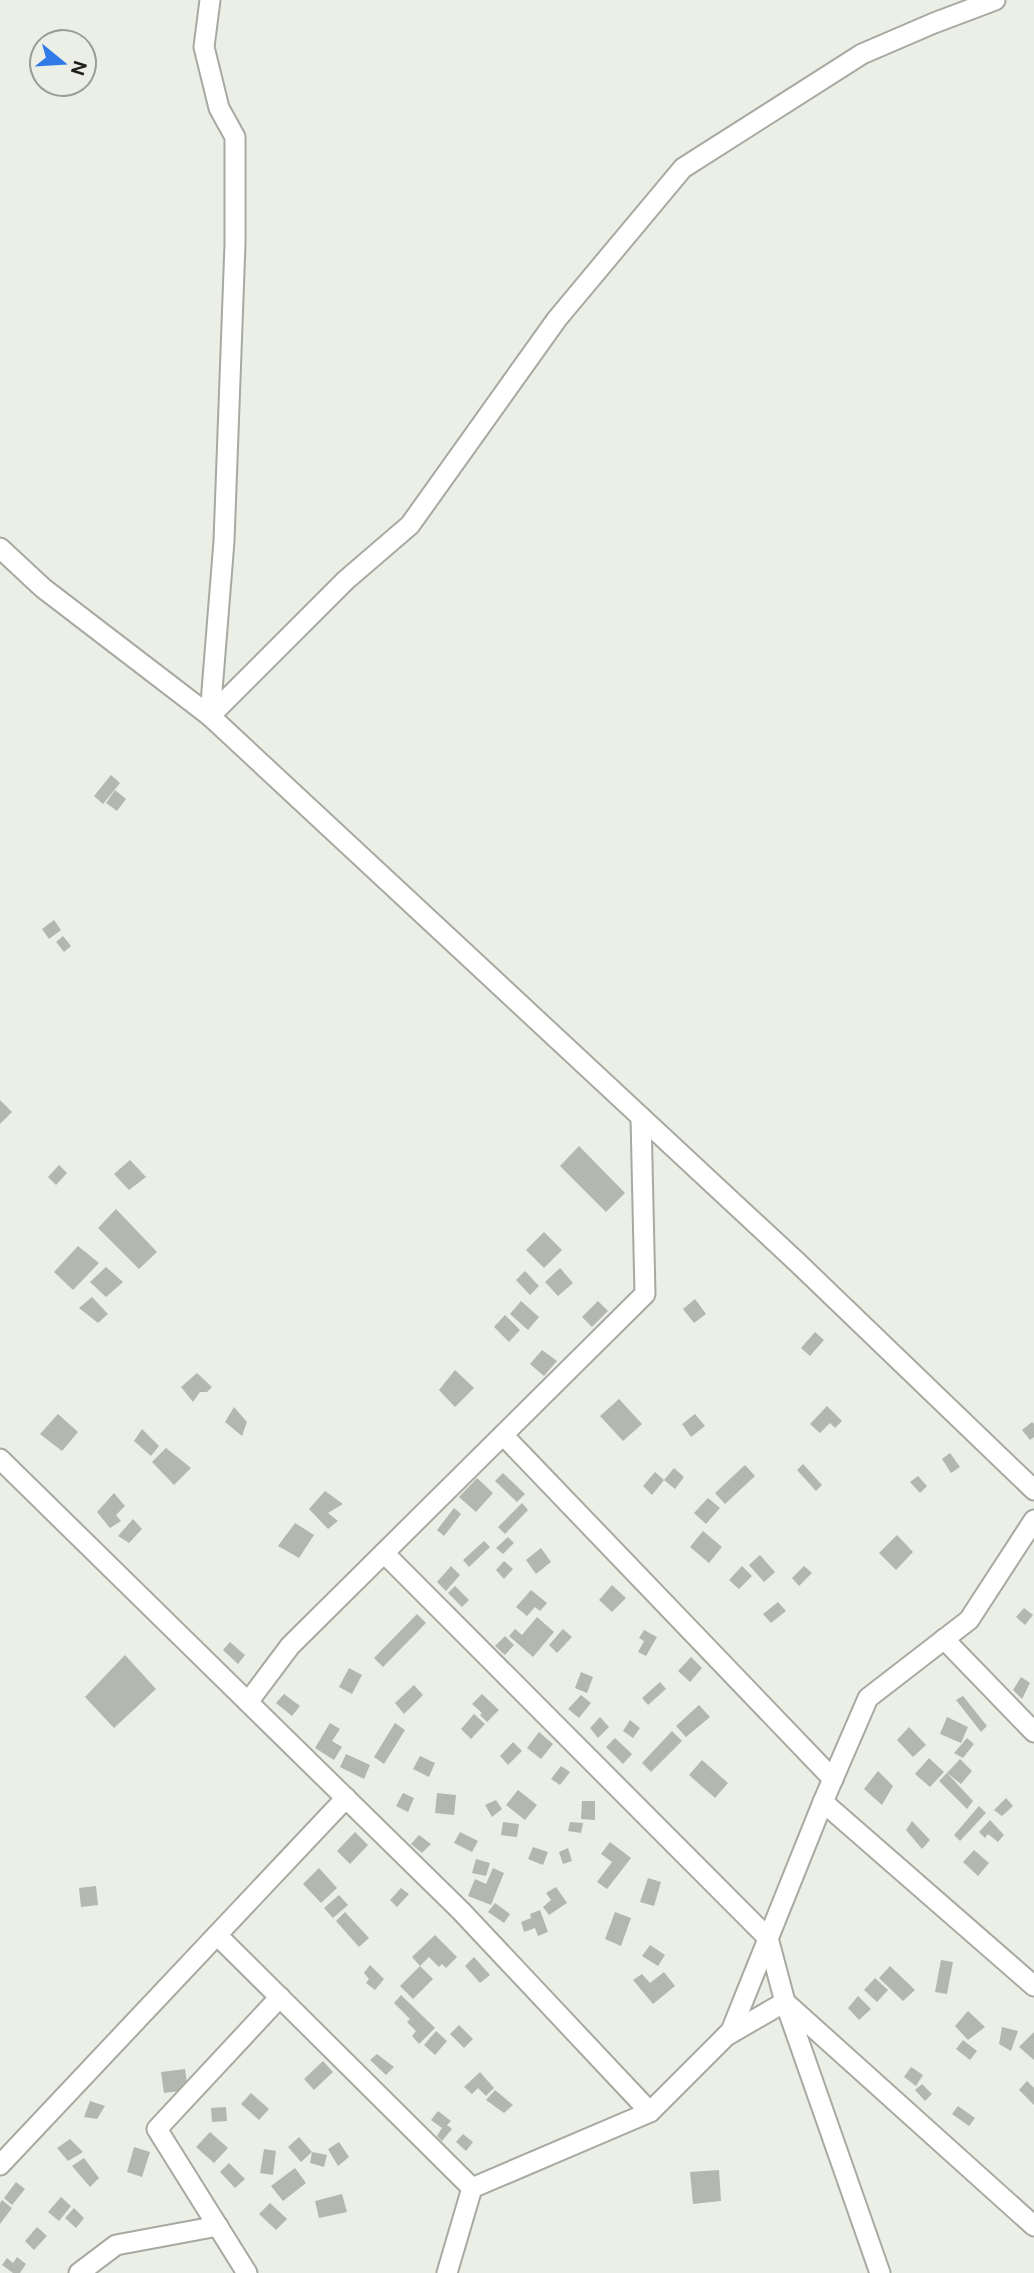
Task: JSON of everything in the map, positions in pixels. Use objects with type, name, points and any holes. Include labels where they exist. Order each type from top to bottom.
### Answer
[{"type":"street","points":[[210,0],[204,47],[219,108],[235,137],[235,244],[224,541],[210,716]]},
{"type":"street","points":[[210,716],[346,580],[410,524],[557,319],[683,167],[862,54],[995,0]]},
{"type":"street","points":[[0,548],[43,588],[210,716],[808,1273],[1034,1490]]},
{"type":"street","points":[[248,1703],[290,1646],[645,1294],[641,1117]]},
{"type":"street","points":[[503,1434],[833,1779]]},
{"type":"street","points":[[0,1459],[461,1911],[650,2112]]},
{"type":"street","points":[[472,2188],[650,2112],[731,2031],[868,1698],[969,1620],[1034,1520]]},
{"type":"street","points":[[384,1553],[768,1938],[786,2002],[880,2273]]},
{"type":"street","points":[[944,1639],[1034,1732]]},
{"type":"street","points":[[0,2165],[346,1798]]},
{"type":"street","points":[[823,1802],[1034,1986]]},
{"type":"street","points":[[217,1935],[472,2188]]},
{"type":"street","points":[[247,2273],[157,2129],[280,1997]]},
{"type":"street","points":[[725,2037],[786,2002]]},
{"type":"street","points":[[786,2002],[1034,2226]]},
{"type":"street","points":[[448,2271],[472,2188]]},
{"type":"street","points":[[79,2273],[116,2245],[218,2226]]},
{"type":"building","points":[[111,775],[120,783],[103,804],[94,796]]},
{"type":"building","points":[[115,790],[126,799],[117,811],[106,803]]},
{"type":"building","points":[[54,920],[61,930],[49,939],[42,929]]},
{"type":"building","points":[[63,936],[71,946],[64,952],[56,942]]},
{"type":"building","points":[[0,1100],[12,1112],[0,1124]]},
{"type":"building","points":[[579,1146],[625,1193],[606,1212],[560,1166]]},
{"type":"building","points":[[130,1160],[146,1177],[129,1190],[114,1174]]},
{"type":"building","points":[[59,1165],[67,1173],[56,1185],[48,1177]]},
{"type":"building","points":[[116,1209],[157,1252],[139,1269],[98,1228]]},
{"type":"building","points":[[544,1232],[562,1250],[544,1268],[526,1250]]},
{"type":"building","points":[[78,1246],[99,1263],[73,1290],[54,1272]]},
{"type":"building","points":[[106,1267],[123,1282],[106,1297],[90,1282]]},
{"type":"building","points":[[560,1268],[573,1283],[558,1296],[545,1282]]},
{"type":"building","points":[[525,1271],[539,1286],[530,1295],[516,1280]]},
{"type":"building","points":[[92,1297],[108,1314],[98,1323],[79,1308]]},
{"type":"building","points":[[695,1299],[706,1314],[694,1323],[683,1309]]},
{"type":"building","points":[[521,1301],[539,1317],[528,1330],[510,1314]]},
{"type":"building","points":[[598,1301],[608,1311],[592,1327],[582,1317]]},
{"type":"building","points":[[505,1315],[520,1330],[509,1342],[494,1327]]},
{"type":"building","points":[[815,1332],[824,1340],[810,1356],[801,1348]]},
{"type":"building","points":[[542,1350],[557,1361],[544,1376],[530,1364]]},
{"type":"building","points":[[455,1370],[474,1388],[455,1407],[439,1390]]},
{"type":"building","points":[[197,1373],[212,1387],[207,1392],[200,1392],[193,1402],[181,1387]]},
{"type":"building","points":[[619,1399],[642,1424],[623,1441],[600,1416]]},
{"type":"building","points":[[827,1406],[842,1421],[835,1428],[830,1423],[820,1433],[810,1424]]},
{"type":"building","points":[[234,1407],[247,1422],[242,1436],[225,1422]]},
{"type":"building","points":[[58,1414],[78,1432],[62,1451],[40,1434]]},
{"type":"building","points":[[695,1414],[705,1426],[691,1437],[682,1424]]},
{"type":"building","points":[[1032,1422],[1034,1437],[1030,1440],[1022,1430]]},
{"type":"building","points":[[142,1429],[159,1446],[151,1456],[134,1441]]},
{"type":"building","points":[[166,1448],[191,1468],[174,1485],[152,1462]]},
{"type":"building","points":[[950,1453],[960,1467],[951,1473],[942,1459]]},
{"type":"building","points":[[803,1464],[822,1485],[816,1491],[797,1470]]},
{"type":"building","points":[[745,1465],[755,1476],[725,1504],[715,1493]]},
{"type":"building","points":[[674,1468],[684,1477],[675,1489],[664,1480]]},
{"type":"building","points":[[655,1472],[664,1480],[652,1495],[643,1486]]},
{"type":"building","points":[[503,1473],[525,1494],[517,1502],[495,1481]]},
{"type":"building","points":[[918,1476],[927,1486],[920,1493],[910,1482]]},
{"type":"building","points":[[477,1478],[493,1493],[476,1512],[459,1497]]},
{"type":"building","points":[[325,1491],[343,1504],[328,1513],[338,1521],[328,1529],[309,1509]]},
{"type":"building","points":[[114,1493],[125,1506],[116,1515],[121,1521],[110,1528],[97,1512]]},
{"type":"building","points":[[708,1498],[720,1508],[706,1524],[694,1513]]},
{"type":"building","points":[[522,1503],[528,1510],[505,1534],[498,1527]]},
{"type":"building","points":[[454,1508],[461,1514],[444,1536],[437,1530]]},
{"type":"building","points":[[133,1519],[142,1529],[129,1543],[118,1536]]},
{"type":"building","points":[[295,1523],[314,1535],[299,1558],[278,1546]]},
{"type":"building","points":[[703,1531],[722,1547],[709,1563],[690,1547]]},
{"type":"building","points":[[897,1535],[913,1552],[896,1570],[879,1553]]},
{"type":"building","points":[[508,1537],[514,1543],[503,1554],[496,1548]]},
{"type":"building","points":[[484,1541],[490,1547],[469,1567],[463,1560]]},
{"type":"building","points":[[541,1548],[551,1562],[536,1574],[526,1560]]},
{"type":"building","points":[[760,1555],[775,1572],[764,1582],[749,1565]]},
{"type":"building","points":[[504,1561],[513,1569],[504,1579],[496,1570]]},
{"type":"building","points":[[451,1566],[460,1575],[446,1591],[437,1582]]},
{"type":"building","points":[[742,1566],[752,1576],[739,1589],[729,1580]]},
{"type":"building","points":[[804,1566],[812,1573],[799,1586],[792,1578]]},
{"type":"building","points":[[612,1585],[626,1598],[612,1612],[599,1600]]},
{"type":"building","points":[[455,1586],[469,1600],[462,1607],[448,1593]]},
{"type":"building","points":[[531,1590],[547,1603],[540,1611],[535,1607],[527,1616],[516,1607]]},
{"type":"building","points":[[778,1602],[786,1611],[771,1623],[763,1614]]},
{"type":"building","points":[[1024,1608],[1033,1615],[1025,1625],[1016,1617]]},
{"type":"building","points":[[417,1614],[426,1623],[383,1667],[374,1658]]},
{"type":"building","points":[[537,1617],[554,1632],[533,1657],[509,1636],[515,1629],[522,1635]]},
{"type":"building","points":[[563,1629],[572,1637],[557,1653],[549,1645]]},
{"type":"building","points":[[644,1630],[657,1637],[646,1656],[638,1652],[644,1641],[639,1638]]},
{"type":"building","points":[[505,1636],[514,1645],[505,1655],[495,1646]]},
{"type":"building","points":[[230,1642],[245,1655],[238,1664],[223,1650]]},
{"type":"building","points":[[125,1655],[156,1689],[114,1728],[85,1697]]},
{"type":"building","points":[[691,1657],[702,1668],[690,1682],[678,1671]]},
{"type":"building","points":[[349,1668],[362,1675],[352,1694],[339,1687]]},
{"type":"building","points":[[581,1672],[593,1677],[587,1693],[575,1688]]},
{"type":"building","points":[[1021,1677],[1030,1683],[1022,1699],[1013,1690]]},
{"type":"building","points":[[660,1682],[666,1689],[648,1705],[642,1698]]},
{"type":"building","points":[[414,1685],[423,1695],[404,1714],[395,1703]]},
{"type":"building","points":[[284,1694],[300,1706],[292,1716],[276,1703]]},
{"type":"building","points":[[482,1694],[499,1710],[487,1722],[472,1704]]},
{"type":"building","points":[[581,1695],[591,1703],[579,1718],[568,1709]]},
{"type":"building","points":[[963,1696],[987,1726],[981,1732],[956,1700]]},
{"type":"building","points":[[699,1705],[710,1717],[686,1737],[676,1726]]},
{"type":"building","points":[[474,1714],[485,1724],[471,1739],[461,1729]]},
{"type":"building","points":[[600,1717],[609,1727],[598,1738],[590,1728]]},
{"type":"building","points":[[947,1717],[968,1727],[961,1743],[940,1734]]},
{"type":"building","points":[[630,1720],[640,1728],[633,1738],[623,1731]]},
{"type":"building","points":[[330,1723],[340,1729],[332,1741],[342,1747],[334,1760],[315,1748]]},
{"type":"building","points":[[395,1723],[405,1730],[384,1764],[374,1757]]},
{"type":"building","points":[[909,1727],[926,1745],[913,1757],[897,1740]]},
{"type":"building","points":[[672,1731],[682,1741],[651,1772],[642,1763]]},
{"type":"building","points":[[539,1732],[553,1744],[541,1759],[527,1748]]},
{"type":"building","points":[[615,1738],[632,1754],[623,1764],[606,1747]]},
{"type":"building","points":[[967,1738],[974,1744],[963,1758],[954,1753]]},
{"type":"building","points":[[513,1742],[522,1751],[508,1765],[500,1756]]},
{"type":"building","points":[[346,1754],[370,1765],[364,1779],[340,1767]]},
{"type":"building","points":[[420,1756],[435,1763],[429,1777],[413,1769]]},
{"type":"building","points":[[929,1758],[944,1772],[930,1787],[915,1774]]},
{"type":"building","points":[[960,1759],[972,1771],[961,1784],[947,1773]]},
{"type":"building","points":[[702,1760],[728,1783],[715,1798],[689,1775]]},
{"type":"building","points":[[561,1766],[570,1772],[560,1785],[551,1779]]},
{"type":"building","points":[[878,1771],[893,1786],[882,1805],[864,1789]]},
{"type":"building","points":[[947,1773],[973,1801],[967,1809],[939,1781]]},
{"type":"building","points":[[518,1790],[537,1805],[525,1820],[506,1805]]},
{"type":"building","points":[[403,1793],[414,1798],[408,1812],[396,1806]]},
{"type":"building","points":[[437,1793],[456,1795],[454,1815],[435,1813]]},
{"type":"building","points":[[1006,1798],[1013,1806],[1002,1816],[994,1810]]},
{"type":"building","points":[[496,1800],[502,1809],[492,1817],[485,1805]]},
{"type":"building","points":[[582,1801],[595,1801],[595,1820],[581,1819]]},
{"type":"building","points":[[979,1806],[986,1813],[960,1841],[954,1835]]},
{"type":"building","points":[[990,1820],[1004,1835],[998,1842],[988,1834],[985,1838],[979,1832]]},
{"type":"building","points":[[912,1821],[930,1840],[922,1849],[906,1830]]},
{"type":"building","points":[[503,1822],[519,1824],[517,1837],[501,1835]]},
{"type":"building","points":[[570,1822],[583,1823],[581,1833],[568,1831]]},
{"type":"building","points":[[355,1832],[368,1845],[350,1864],[337,1851]]},
{"type":"building","points":[[460,1832],[478,1841],[472,1852],[454,1843]]},
{"type":"building","points":[[419,1835],[431,1844],[422,1853],[411,1844]]},
{"type":"building","points":[[610,1842],[631,1858],[607,1889],[597,1882],[612,1862],[601,1854]]},
{"type":"building","points":[[533,1847],[548,1852],[543,1865],[528,1859]]},
{"type":"building","points":[[568,1848],[572,1861],[563,1864],[559,1852]]},
{"type":"building","points":[[974,1850],[989,1863],[978,1876],[963,1862]]},
{"type":"building","points":[[476,1859],[490,1863],[486,1876],[472,1873]]},
{"type":"building","points":[[319,1868],[337,1888],[321,1903],[303,1884]]},
{"type":"building","points":[[493,1868],[504,1873],[491,1905],[468,1896],[475,1879],[486,1884]]},
{"type":"building","points":[[648,1878],[661,1882],[654,1906],[640,1902]]},
{"type":"building","points":[[96,1886],[98,1905],[81,1907],[79,1888]]},
{"type":"building","points":[[556,1887],[567,1903],[549,1915],[543,1907],[551,1900],[546,1893]]},
{"type":"building","points":[[401,1888],[409,1894],[397,1907],[390,1900]]},
{"type":"building","points":[[339,1895],[348,1905],[333,1918],[324,1908]]},
{"type":"building","points":[[495,1903],[510,1914],[504,1923],[488,1912]]},
{"type":"building","points":[[540,1910],[548,1932],[538,1936],[535,1928],[524,1932],[521,1922]]},
{"type":"building","points":[[345,1912],[369,1938],[359,1947],[336,1921]]},
{"type":"building","points":[[615,1912],[631,1918],[621,1946],[605,1939]]},
{"type":"building","points":[[435,1935],[457,1957],[446,1968],[442,1964],[439,1967],[429,1957],[420,1966],[412,1957]]},
{"type":"building","points":[[650,1945],[665,1955],[658,1966],[642,1956]]},
{"type":"building","points":[[474,1957],[490,1975],[480,1983],[465,1966]]},
{"type":"building","points":[[941,1960],[953,1962],[947,1994],[935,1992]]},
{"type":"building","points":[[370,1965],[384,1979],[375,1990],[366,1983],[369,1979],[364,1973]]},
{"type":"building","points":[[420,1966],[433,1979],[413,1999],[400,1986]]},
{"type":"building","points":[[890,1966],[915,1990],[903,2001],[879,1978]]},
{"type":"building","points":[[664,1972],[675,1986],[653,2004],[633,1980],[642,1974],[650,1983]]},
{"type":"building","points":[[875,1978],[888,1990],[877,2002],[864,1990]]},
{"type":"building","points":[[401,1995],[435,2028],[419,2044],[412,2036],[416,2031],[407,2022],[410,2019],[394,2003]]},
{"type":"building","points":[[858,1996],[871,2009],[859,2020],[848,2008]]},
{"type":"building","points":[[968,2011],[985,2027],[968,2040],[955,2026]]},
{"type":"building","points":[[459,2025],[473,2039],[464,2048],[450,2034]]},
{"type":"building","points":[[1002,2027],[1018,2031],[1011,2051],[999,2044]]},
{"type":"building","points":[[436,2031],[447,2041],[435,2055],[424,2045]]},
{"type":"building","points":[[1034,2032],[1034,2060],[1019,2047]]},
{"type":"building","points":[[963,2040],[977,2051],[970,2060],[956,2049]]},
{"type":"building","points":[[377,2054],[394,2067],[386,2075],[370,2060]]},
{"type":"building","points":[[323,2061],[333,2072],[314,2090],[304,2079]]},
{"type":"building","points":[[911,2067],[923,2075],[916,2086],[904,2077]]},
{"type":"building","points":[[185,2069],[188,2090],[164,2093],[161,2072]]},
{"type":"building","points":[[480,2072],[494,2088],[486,2096],[478,2088],[472,2094],[464,2087]]},
{"type":"building","points":[[1027,2081],[1034,2088],[1034,2105],[1019,2090]]},
{"type":"building","points":[[922,2084],[932,2094],[925,2101],[915,2090]]},
{"type":"building","points":[[495,2090],[513,2105],[504,2113],[486,2100]]},
{"type":"building","points":[[251,2093],[269,2109],[259,2120],[241,2104]]},
{"type":"building","points":[[90,2101],[105,2106],[97,2119],[84,2117]]},
{"type":"building","points":[[958,2106],[975,2118],[969,2126],[952,2114]]},
{"type":"building","points":[[226,2107],[227,2121],[212,2122],[211,2108]]},
{"type":"building","points":[[438,2111],[451,2121],[447,2125],[452,2129],[442,2141],[437,2136],[442,2128],[431,2120]]},
{"type":"building","points":[[210,2132],[228,2148],[214,2163],[196,2147]]},
{"type":"building","points":[[463,2134],[473,2142],[466,2151],[456,2142]]},
{"type":"building","points":[[299,2137],[312,2152],[301,2162],[288,2147]]},
{"type":"building","points":[[70,2139],[83,2152],[68,2161],[57,2148]]},
{"type":"building","points":[[339,2142],[349,2157],[338,2166],[328,2149]]},
{"type":"building","points":[[134,2147],[150,2152],[142,2177],[127,2172]]},
{"type":"building","points":[[264,2149],[276,2151],[273,2175],[260,2173]]},
{"type":"building","points":[[312,2152],[327,2155],[324,2167],[310,2163]]},
{"type":"building","points":[[84,2158],[99,2178],[90,2187],[72,2166]]},
{"type":"building","points":[[229,2163],[245,2179],[235,2188],[220,2172]]},
{"type":"building","points":[[295,2168],[306,2183],[283,2201],[271,2186]]},
{"type":"building","points":[[719,2170],[721,2201],[693,2204],[690,2172]]},
{"type":"building","points":[[16,2182],[25,2189],[12,2205],[4,2198]]},
{"type":"building","points":[[342,2194],[347,2212],[319,2218],[315,2201]]},
{"type":"building","points":[[61,2197],[71,2206],[59,2221],[48,2212]]},
{"type":"building","points":[[2,2200],[12,2208],[0,2224],[0,2203]]},
{"type":"building","points":[[270,2203],[287,2219],[276,2230],[259,2214]]},
{"type":"building","points":[[74,2208],[84,2218],[76,2228],[65,2218]]},
{"type":"building","points":[[37,2227],[47,2236],[34,2250],[25,2241]]},
{"type":"building","points":[[17,2257],[26,2264],[20,2273],[13,2273],[2,2265],[7,2258],[13,2263]]}]
